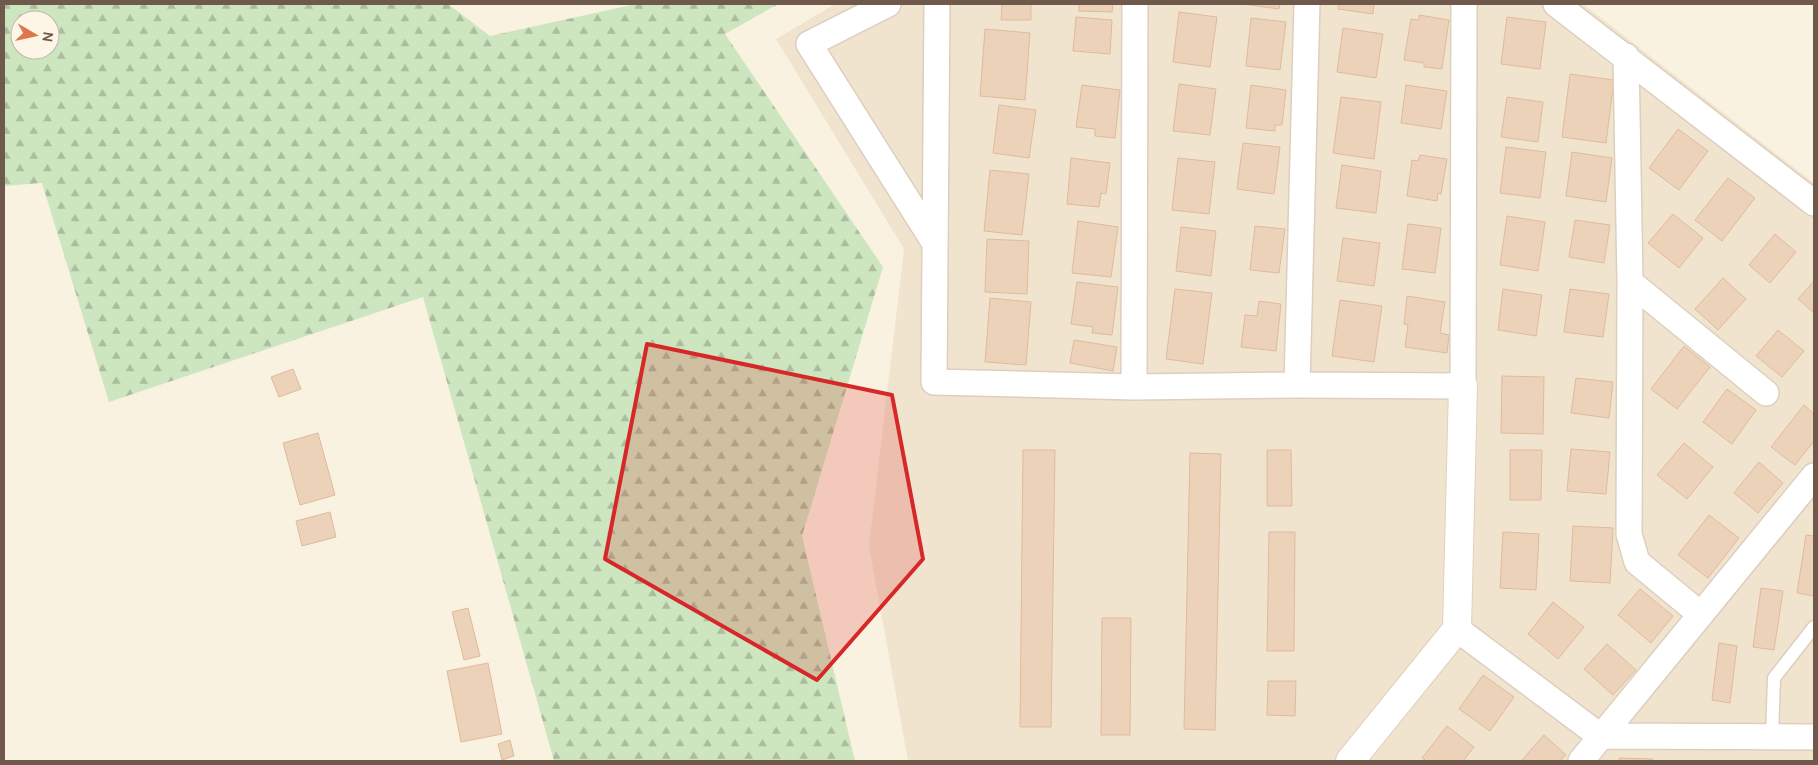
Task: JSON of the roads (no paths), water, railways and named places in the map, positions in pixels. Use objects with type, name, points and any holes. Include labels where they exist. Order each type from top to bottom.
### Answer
[{"type":"street","points":[[888,4],[809,44],[934,242]]},
{"type":"street","points":[[937,4],[934,382],[1134,387],[1297,385],[1463,386]]},
{"type":"street","points":[[1134,387],[1135,4]]},
{"type":"street","points":[[1297,385],[1307,4]]},
{"type":"street","points":[[1350,761],[1457,629],[1463,386],[1464,4]]},
{"type":"street","points":[[1556,4],[1626,56],[1814,204]]},
{"type":"street","points":[[1626,56],[1630,282],[1629,534],[1637,562],[1700,614]]},
{"type":"street","points":[[1630,282],[1766,393]]},
{"type":"street","points":[[1582,761],[1600,736],[1814,476]]},
{"type":"street","points":[[1457,629],[1600,736],[1814,737]]},
{"type":"lane","points":[[1772,737],[1774,678],[1814,627]]}]
